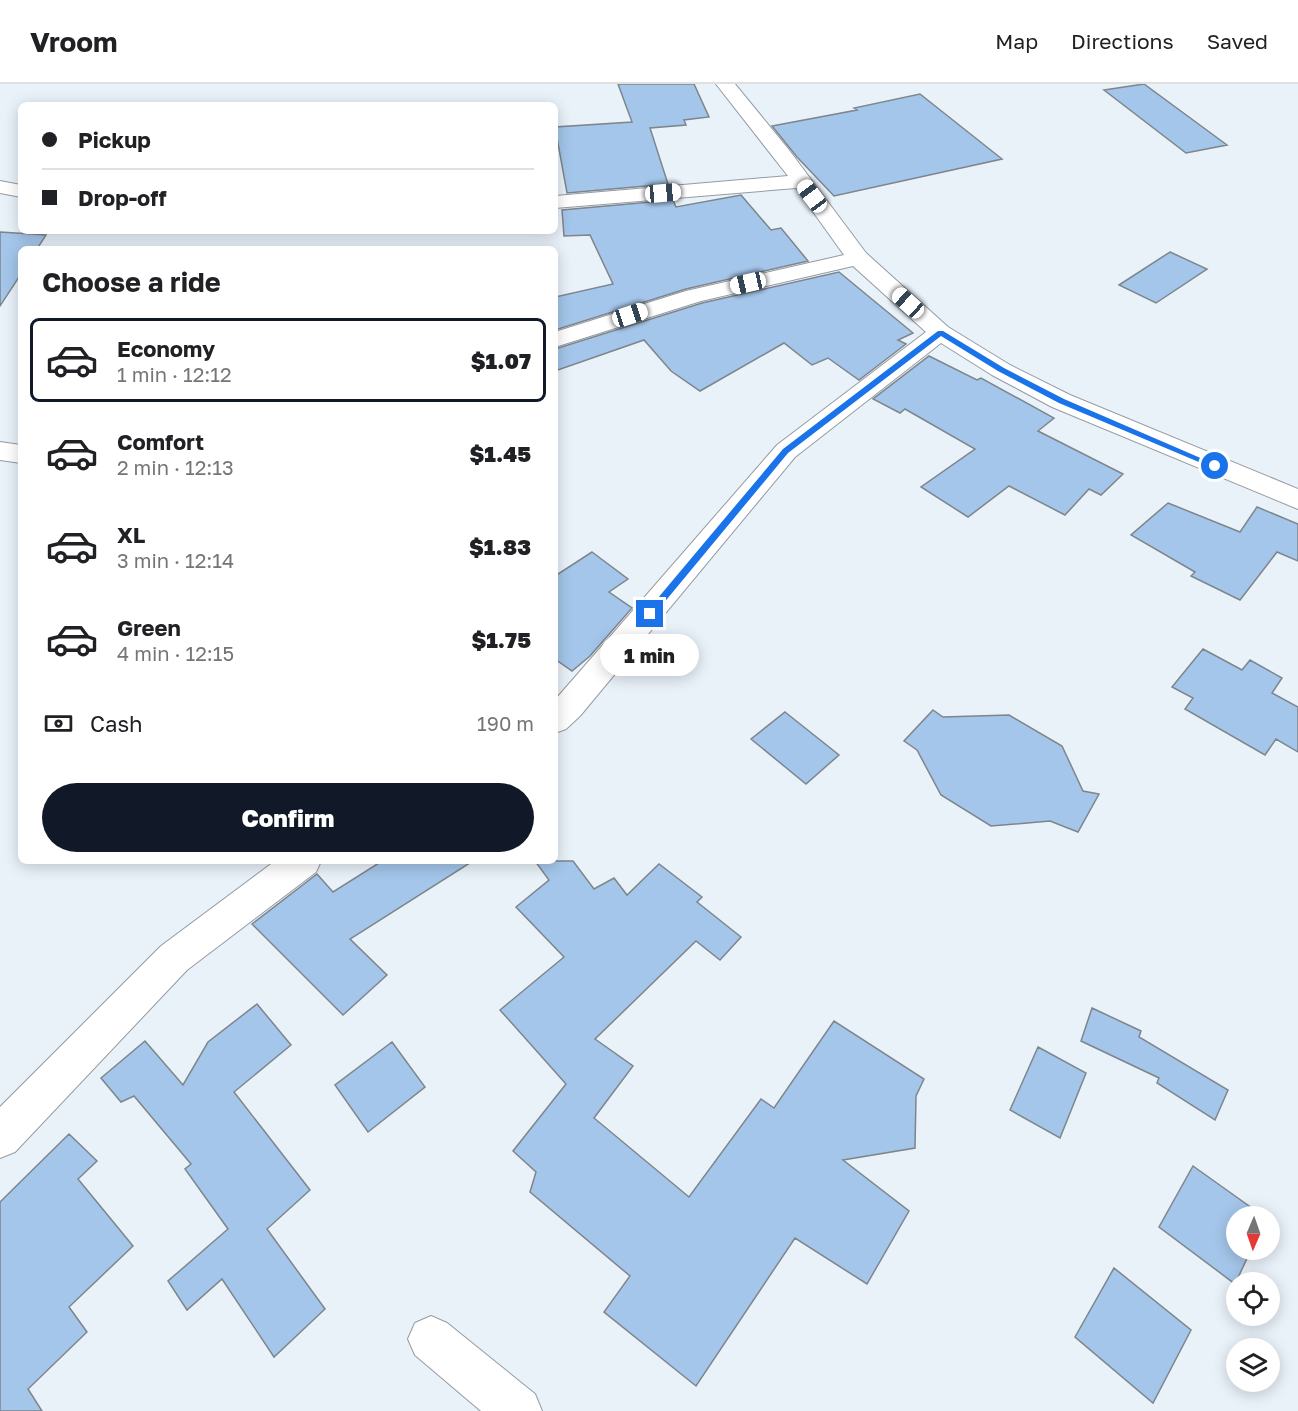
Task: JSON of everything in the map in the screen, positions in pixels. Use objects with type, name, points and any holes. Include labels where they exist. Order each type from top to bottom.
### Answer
[{"type":"street","points":[[725,84],[858,258],[940,332],[1001,370],[1061,401],[1298,500]]},
{"type":"street","points":[[558,202],[801,181]]},
{"type":"street","points":[[0,187],[18,190]]},
{"type":"street","points":[[558,339],[694,296],[858,258]]},
{"type":"street","points":[[558,717],[638,627],[786,451],[940,332]]},
{"type":"street","points":[[0,451],[18,453]]},
{"type":"street","points":[[0,1137],[174,958],[299,864]]},
{"type":"street","points":[[431,1339],[518,1411]]},
{"type":"building","points":[[618,84],[694,84],[709,117],[684,120],[686,125],[650,128],[668,184],[567,193],[558,144],[558,127],[632,122]]},
{"type":"building","points":[[1144,84],[1227,145],[1186,153],[1104,90]]},
{"type":"building","points":[[920,94],[1002,159],[834,196],[797,157],[772,126],[857,110],[854,108]]},
{"type":"building","points":[[741,195],[771,230],[781,228],[808,261],[686,289],[558,329],[558,296],[613,284],[590,235],[564,236],[562,210],[673,200],[676,207]]},
{"type":"building","points":[[0,232],[46,235],[39,246],[18,246],[18,279],[0,306]]},
{"type":"building","points":[[1170,252],[1207,269],[1156,303],[1119,285]]},
{"type":"building","points":[[839,272],[913,333],[898,340],[906,344],[859,380],[828,358],[812,365],[784,343],[700,391],[671,371],[644,340],[558,370],[558,348],[702,303]]},
{"type":"building","points":[[929,356],[977,380],[981,378],[1054,418],[1038,431],[1123,474],[1101,495],[1089,489],[1065,515],[1009,486],[968,517],[921,487],[975,449],[905,409],[900,413],[873,399]]},
{"type":"building","points":[[1168,503],[1240,532],[1257,507],[1298,524],[1298,561],[1277,552],[1240,600],[1191,576],[1195,572],[1131,535]]},
{"type":"building","points":[[592,552],[628,579],[609,592],[632,608],[590,656],[572,671],[558,661],[558,574]]},
{"type":"building","points":[[1203,649],[1242,670],[1250,660],[1282,678],[1272,693],[1298,707],[1298,752],[1276,739],[1265,755],[1185,709],[1193,698],[1172,687]]},
{"type":"building","points":[[933,710],[943,717],[1009,715],[1062,746],[1083,791],[1099,794],[1078,832],[1050,821],[991,826],[941,795],[917,750],[904,741]]},
{"type":"building","points":[[785,712],[839,755],[806,784],[751,739]]},
{"type":"building","points":[[573,861],[594,889],[614,878],[627,895],[659,864],[702,897],[697,902],[741,937],[720,960],[696,941],[595,1039],[633,1066],[594,1118],[689,1197],[761,1099],[774,1108],[834,1021],[924,1079],[916,1096],[915,1148],[843,1160],[909,1211],[867,1284],[795,1238],[696,1386],[604,1312],[630,1276],[530,1192],[536,1172],[513,1151],[566,1084],[500,1010],[564,957],[516,907],[549,880],[537,864]]},
{"type":"building","points":[[377,864],[468,864],[350,939],[387,975],[343,1015],[252,924],[317,874],[333,892]]},
{"type":"building","points":[[257,1004],[291,1045],[234,1092],[310,1190],[267,1229],[325,1309],[274,1357],[222,1279],[187,1310],[168,1281],[228,1229],[185,1169],[191,1164],[134,1096],[121,1102],[101,1078],[145,1041],[183,1085],[208,1042]]},
{"type":"building","points":[[1092,1008],[1141,1031],[1139,1037],[1228,1090],[1215,1120],[1157,1083],[1159,1078],[1081,1041]]},
{"type":"building","points":[[392,1042],[425,1087],[368,1132],[335,1085]]},
{"type":"building","points":[[1038,1047],[1086,1073],[1060,1138],[1010,1110]]},
{"type":"building","points":[[69,1134],[97,1161],[78,1179],[133,1246],[69,1307],[87,1332],[28,1389],[42,1411],[0,1411],[0,1202]]},
{"type":"building","points":[[1193,1166],[1249,1206],[1226,1206],[1226,1260],[1246,1260],[1241,1272],[1226,1272],[1226,1277],[1159,1227]]},
{"type":"building","points":[[1114,1268],[1191,1330],[1153,1403],[1075,1337]]},
{"type":"route","points":[[650,614],[786,451],[940,332],[1001,370],[1061,401],[1215,466]]}]
